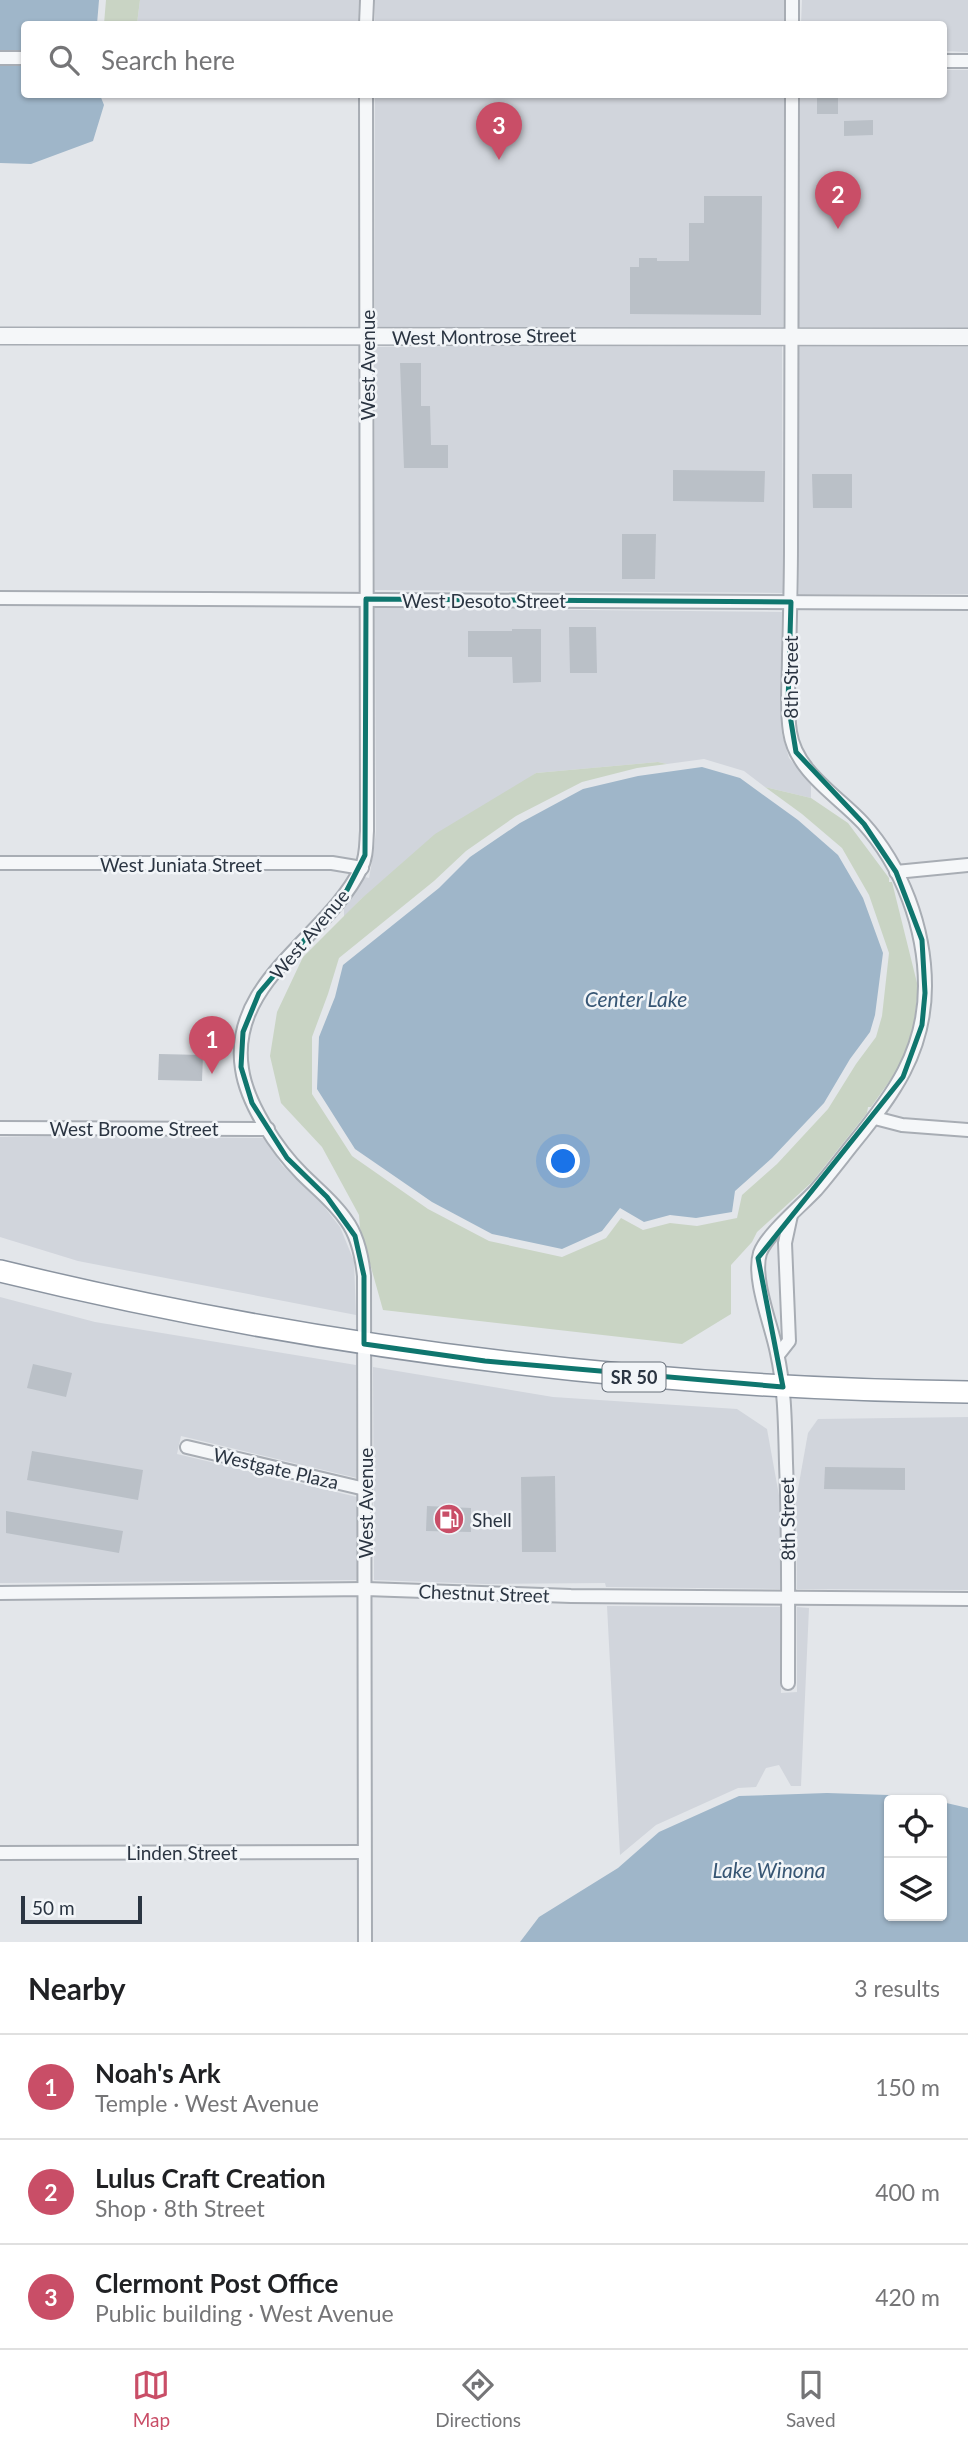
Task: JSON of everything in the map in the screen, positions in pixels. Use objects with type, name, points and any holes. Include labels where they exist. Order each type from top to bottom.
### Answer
[{"type":"highway","name":"SR 50","points":[[0,1271],[262,1328],[470,1360],[678,1381],[968,1392]]},
{"type":"street","points":[[366,21],[367,0]]},
{"type":"street","points":[[793,0],[793,21]]},
{"type":"street","points":[[0,58],[21,58]]},
{"type":"street","points":[[947,61],[968,61]]},
{"type":"street","name":"West Avenue","points":[[365,1942],[364,1276],[355,1236],[347,1221],[287,1158],[268,1129],[246,1088],[241,1067],[241,1049],[249,1012],[279,967],[334,906],[362,868],[367,831],[366,98]]},
{"type":"street","name":"8th Street","points":[[789,1683],[788,1501],[783,1387],[759,1279],[758,1258],[764,1245],[817,1188],[875,1118],[903,1077],[913,1057],[922,1025],[925,993],[922,940],[913,910],[896,872],[864,824],[822,785],[796,752],[790,733],[792,98]]},
{"type":"street","name":"West Montrose Street","points":[[0,336],[968,337]]},
{"type":"street","name":"West Desoto Street","points":[[0,598],[968,603]]},
{"type":"street","name":"West Juniata Street","points":[[0,863],[332,863],[362,868]]},
{"type":"street","points":[[896,872],[968,865]]},
{"type":"street","points":[[875,1118],[914,1126],[968,1130]]},
{"type":"street","name":"West Broome Street","points":[[0,1128],[268,1129]]},
{"type":"street","name":"8th Street","points":[[778,1355],[789,1341],[785,1243],[791,1215]]},
{"type":"street","name":"Westgate Plaza","points":[[187,1447],[365,1489]]},
{"type":"street","name":"Chestnut Street","points":[[0,1592],[366,1589],[571,1596],[968,1599]]},
{"type":"street","name":"Linden Street","points":[[0,1853],[364,1852]]},
{"type":"highlighted area","points":[[366,599],[791,602],[788,703],[796,752],[864,824],[896,872],[922,940],[925,993],[922,1025],[903,1077],[758,1258],[783,1387],[485,1361],[364,1344],[364,1276],[355,1236],[327,1197],[287,1158],[252,1103],[241,1067],[243,1032],[259,993],[347,890],[365,855]]},
{"type":"shaded area","points":[[140,0],[359,0],[358,21],[137,21]]},
{"type":"shaded area","points":[[375,0],[784,0],[784,21],[375,21]]},
{"type":"shaded area","points":[[802,0],[968,0],[968,52],[947,51],[947,21],[801,21]]},
{"type":"shaded area","points":[[947,70],[968,70],[968,328],[799,327],[800,98],[947,98]]},
{"type":"shaded area","points":[[375,98],[784,98],[783,327],[375,328]]},
{"type":"shaded area","points":[[782,345],[783,593],[375,590],[375,347]]},
{"type":"shaded area","points":[[799,345],[968,347],[968,594],[799,594]]},
{"type":"shaded area","points":[[375,608],[782,612],[782,734],[789,758],[811,785],[811,798],[765,787],[744,771],[704,759],[536,773],[361,899],[344,917],[344,908],[365,877],[369,878],[376,831]]},
{"type":"shaded area","points":[[0,1137],[264,1138],[282,1165],[322,1204],[340,1227],[354,1261],[356,1315],[78,1261],[0,1237]]},
{"type":"shaded area","points":[[0,1297],[95,1322],[356,1365],[357,1478],[181,1436],[177,1454],[357,1497],[357,1580],[0,1583]]},
{"type":"shaded area","points":[[373,1367],[553,1397],[737,1409],[767,1429],[780,1501],[780,1589],[606,1587],[605,1583],[486,1584],[374,1580]]},
{"type":"shaded area","points":[[968,1417],[968,1590],[797,1589],[796,1500],[808,1433],[818,1419]]},
{"type":"shaded area","points":[[607,1606],[780,1607],[781,1693],[797,1692],[797,1607],[809,1608],[801,1786],[791,1786],[779,1765],[766,1768],[756,1787],[738,1788],[656,1825],[620,1855]]},
{"type":"green space","points":[[106,0],[140,0],[137,21],[104,21]]},
{"type":"green space","points":[[658,762],[667,764],[637,768],[582,782],[516,816],[466,851],[434,881],[339,958],[312,1037],[312,1094],[352,1156],[428,1209],[489,1241],[562,1257],[606,1238],[621,1218],[643,1230],[670,1223],[697,1226],[737,1218],[742,1195],[777,1164],[828,1109],[876,1037],[882,1016],[889,953],[869,895],[842,848],[765,787],[811,798],[848,823],[889,878],[889,882],[892,882],[917,983],[914,1023],[896,1072],[812,1182],[757,1232],[752,1242],[731,1265],[731,1314],[682,1344],[383,1310],[360,1228],[359,1215],[322,1147],[281,1103],[270,1056],[277,1012],[303,957],[361,899],[435,834],[536,773]]},
{"type":"water","points":[[0,0],[99,0],[97,21],[21,21],[21,98],[101,98],[104,105],[93,141],[31,164],[0,163]]},
{"type":"water","name":"Center Lake","points":[[702,767],[740,778],[798,820],[838,855],[863,898],[883,953],[875,1015],[870,1032],[850,1059],[824,1103],[772,1158],[735,1191],[732,1212],[696,1218],[670,1215],[644,1222],[620,1208],[602,1231],[562,1249],[492,1234],[432,1202],[355,1149],[317,1089],[319,1037],[335,997],[343,965],[439,888],[470,857],[520,823],[583,789],[638,776]]},
{"type":"water","name":"Lake Winona","points":[[827,1793],[888,1795],[884,1795],[884,1921],[947,1921],[947,1803],[968,1808],[968,1942],[520,1942],[539,1917],[618,1868],[659,1832],[739,1796]]},
{"type":"building","points":[[817,98],[838,98],[838,114],[817,114]]},
{"type":"building","points":[[873,120],[873,135],[844,136],[844,121]]},
{"type":"building","points":[[704,196],[762,196],[761,315],[630,314],[630,267],[639,267],[639,258],[689,261],[689,223],[704,223]]},
{"type":"building","points":[[400,363],[421,363],[421,406],[430,406],[431,445],[448,445],[448,468],[404,468]]},
{"type":"building","points":[[673,470],[765,471],[764,502],[673,501]]},
{"type":"building","points":[[812,474],[852,474],[852,508],[813,508]]},
{"type":"building","points":[[622,534],[656,534],[655,579],[622,579]]},
{"type":"building","points":[[569,627],[596,627],[597,673],[570,673]]},
{"type":"building","points":[[541,629],[541,682],[513,683],[512,657],[468,657],[468,631]]},
{"type":"building","points":[[159,1054],[203,1055],[202,1081],[158,1080]]},
{"type":"building","points":[[33,1364],[72,1373],[66,1397],[27,1388]]},
{"type":"building","points":[[32,1451],[143,1470],[138,1500],[27,1480]]},
{"type":"building","points":[[825,1467],[905,1468],[905,1490],[824,1489]]},
{"type":"building","points":[[555,1476],[556,1552],[522,1552],[521,1477]]},
{"type":"building","name":"Shell","points":[[427,1506],[471,1508],[471,1532],[426,1531]]},
{"type":"building","points":[[6,1511],[123,1531],[119,1553],[6,1533]]},
{"type":"place","name":"Clermont Post Office","points":[[499,160]]},
{"type":"place","name":"Lulus Craft Creation","points":[[838,229]]},
{"type":"place","name":"Noah's Ark","points":[[212,1074]]},
{"type":"place","name":"Shell","points":[[449,1519]]}]
